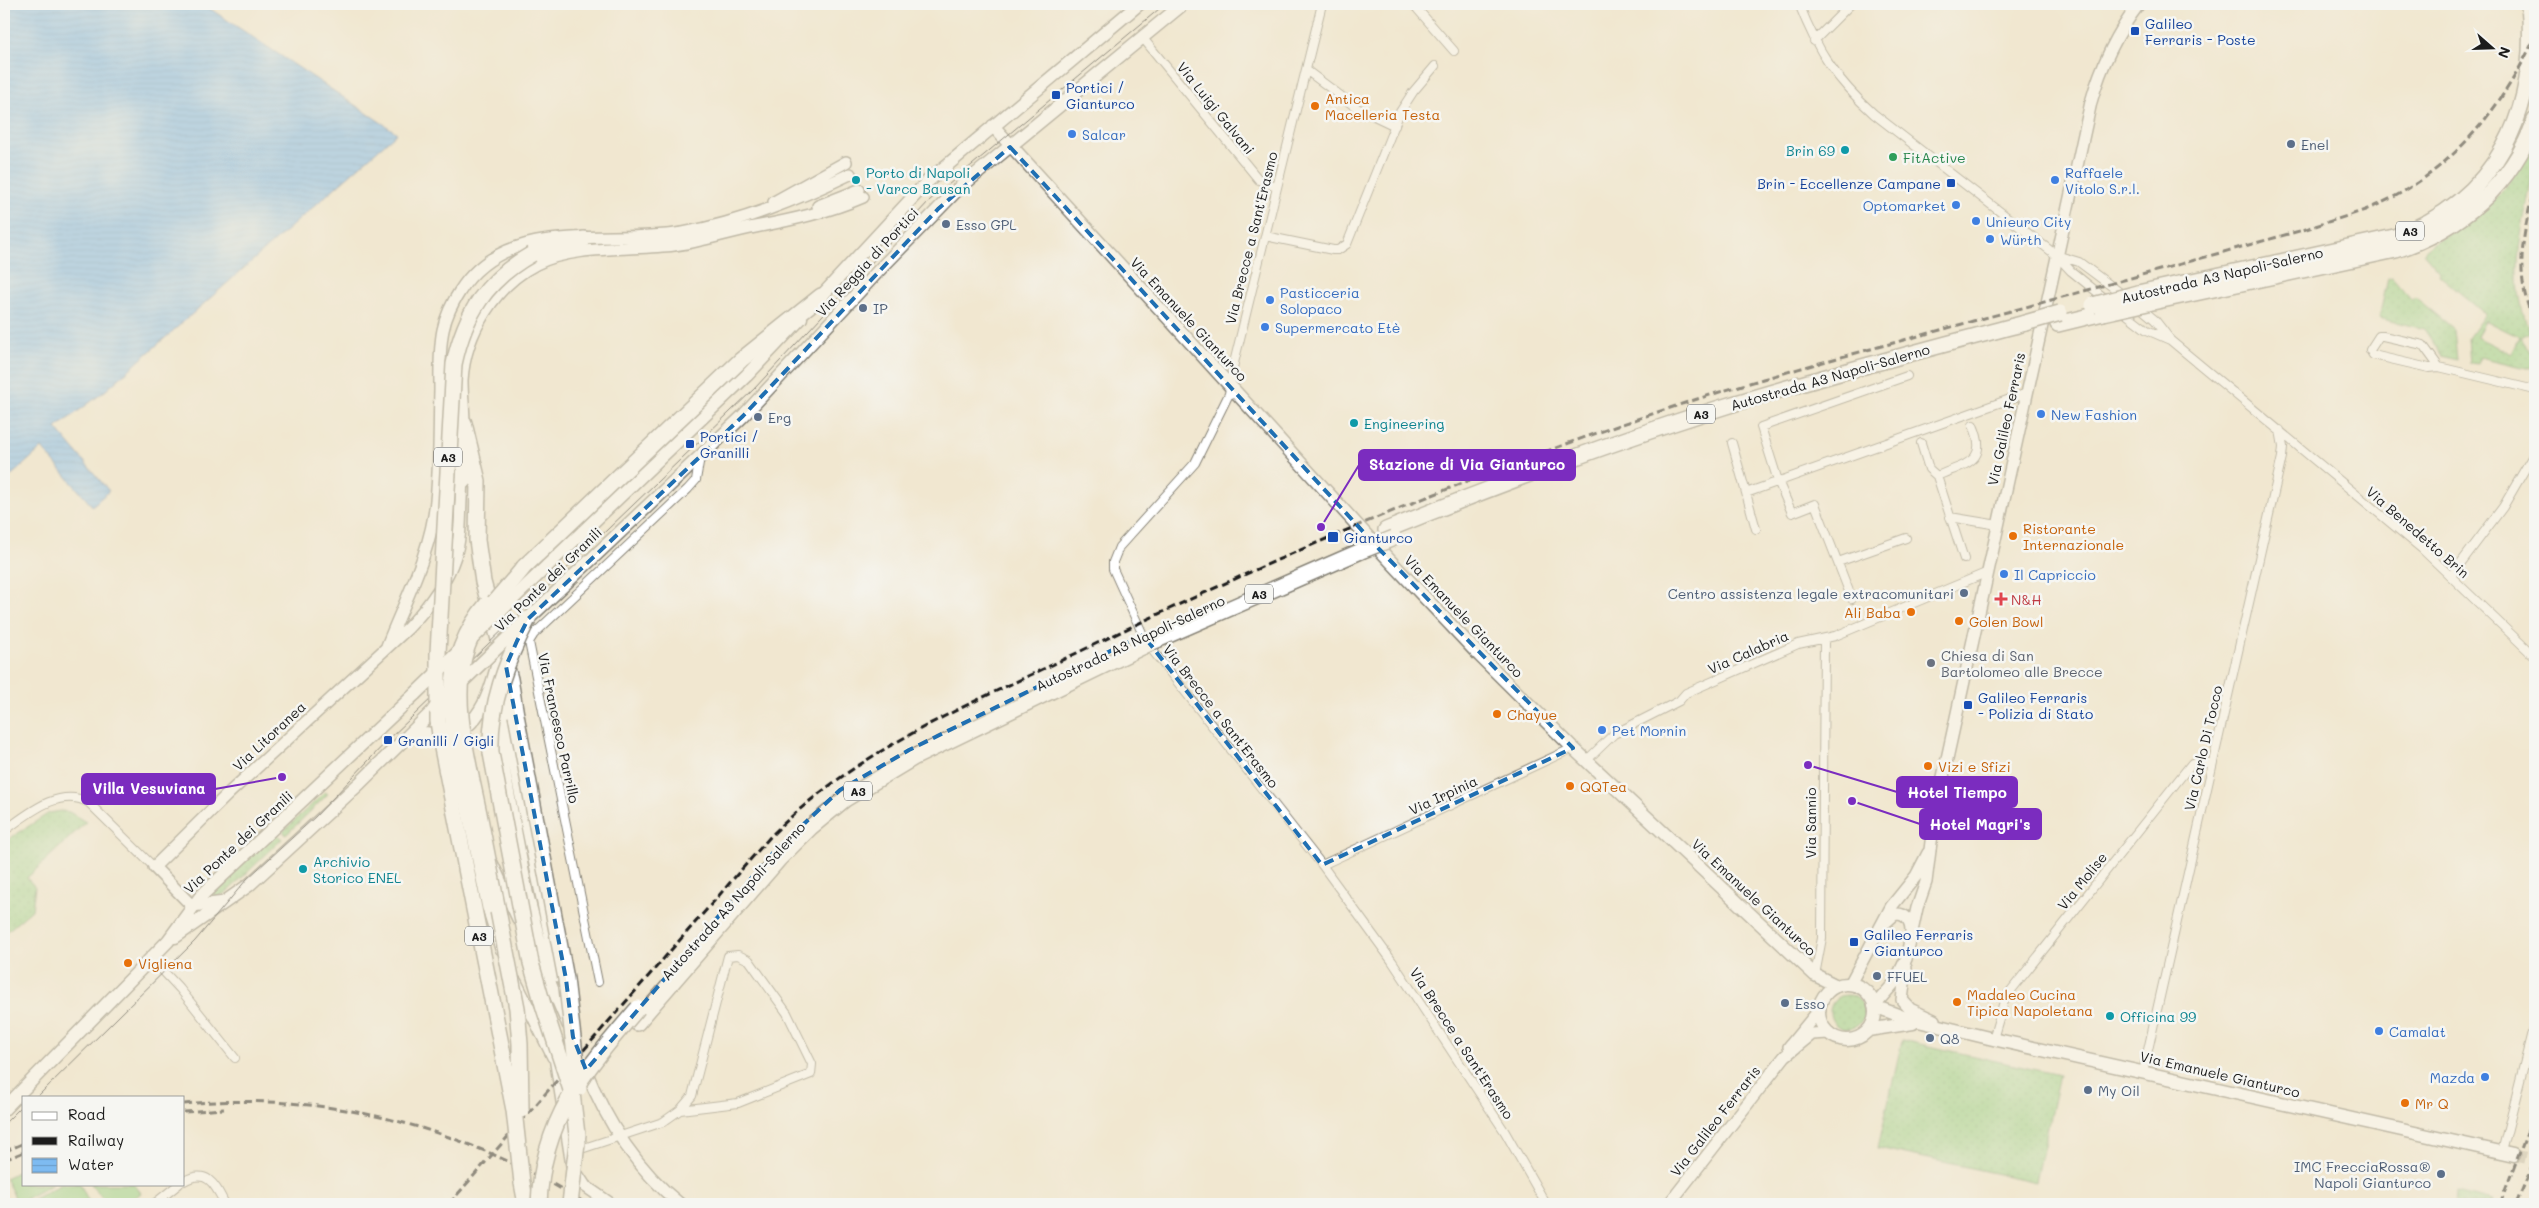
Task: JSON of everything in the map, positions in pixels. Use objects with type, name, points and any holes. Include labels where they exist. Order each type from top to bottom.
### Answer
[{"type":"highway","name":"Autostrada A3 Napoli-Salerno","points":[[538,1204],[540,1178],[546,1150],[562,1110],[584,1073],[778,860],[811,827],[845,799],[885,773],[1148,638],[1525,475],[1648,431],[1725,406],[2098,309],[2394,237],[2423,225],[2464,200],[2496,165],[2513,137],[2524,110],[2533,62],[2532,22],[2529,4]]},
{"type":"highway","name":"Autostrada A3 Napoli-Salerno","points":[[2143,298],[2389,252],[2425,240],[2463,217],[2488,195],[2515,160],[2535,120]]},
{"type":"highway","name":"A3","points":[[526,1204],[514,1110],[442,748],[437,690],[451,386],[459,342],[466,321],[478,301],[505,271],[532,254],[584,239]]},
{"type":"highway","name":"A3","points":[[522,1183],[520,1044],[516,1008],[465,741],[460,691],[463,660],[478,623],[495,599],[524,567],[758,345],[821,296]]},
{"type":"highway","name":"A3","points":[[464,423],[478,481],[477,540],[483,582],[510,679],[568,996],[580,1112],[574,1148],[570,1204]]},
{"type":"highway","points":[[462,482],[469,474],[478,481]]},
{"type":"highway","name":"A3","points":[[528,619],[508,660],[496,698],[491,726],[493,765],[531,963],[572,1093],[574,1148]]},
{"type":"highway","name":"Autostrada A3 Napoli-Salerno","points":[[546,1204],[553,1156],[567,1117],[593,1076],[638,1015]]},
{"type":"main road","name":"Via Reggia di Portici","points":[[681,438],[759,363],[927,182],[1139,4]]},
{"type":"main road","name":"Via Reggia di Portici","points":[[700,457],[774,385],[938,209],[1183,4]]},
{"type":"main road","name":"Via Galileo Ferraris","points":[[1874,1006],[1895,982],[1906,959],[1926,882],[1934,818],[2091,102],[2100,70],[2120,31],[2139,4]]},
{"type":"main road","name":"Via Emanuele Gianturco","points":[[992,126],[1480,656],[1573,748],[1815,975],[1837,986]]},
{"type":"main road","points":[[751,215],[846,162]]},
{"type":"main road","points":[[751,215],[816,191],[850,174]]},
{"type":"main road","points":[[816,191],[821,194],[822,198],[818,206]]},
{"type":"main road","points":[[861,193],[802,217],[776,225],[755,227],[861,193]]},
{"type":"main road","name":"A3","points":[[584,239],[659,236],[710,227],[751,215]]},
{"type":"main road","name":"A3","points":[[464,423],[462,379],[468,349],[478,323],[494,300],[515,278],[537,263],[565,254],[677,245],[755,227]]},
{"type":"main road","points":[[386,650],[423,554],[436,502],[443,331],[450,306],[467,280],[491,257],[522,244],[542,240],[584,239]]},
{"type":"main road","name":"Via Litoranea","points":[[154,867],[229,793],[386,650],[428,607],[447,577],[456,555],[460,526],[464,423]]},
{"type":"main road","name":"Via Ponte dei Granili","points":[[170,940],[192,906],[681,438]]},
{"type":"main road","name":"Via Ponte dei Granili","points":[[170,940],[249,885],[408,736],[563,584],[700,457]]},
{"type":"main road","points":[[438,481],[460,526]]},
{"type":"main road","points":[[449,717],[451,676],[468,626],[493,594],[524,567]]},
{"type":"main road","points":[[408,736],[422,732],[444,735],[470,724],[480,711],[495,675],[501,650]]},
{"type":"main road","points":[[510,679],[507,710],[511,748],[560,982],[565,1017]]},
{"type":"main road","points":[[437,690],[449,717],[488,908],[501,950],[556,1063]]},
{"type":"main road","points":[[496,698],[502,758],[527,892],[551,986],[593,1089],[620,1138],[650,1177],[680,1204]]},
{"type":"main road","points":[[444,735],[457,753],[476,832],[506,891],[530,951],[574,1148],[578,1178],[585,1186],[611,1204]]},
{"type":"main road","name":"Via Galileo Ferraris","points":[[1850,984],[1880,931],[1891,907],[1916,876],[1930,850]]},
{"type":"main road","points":[[154,867],[192,906],[227,902]]},
{"type":"main road","points":[[1880,931],[1888,919],[1899,914],[1908,919],[1911,935]]},
{"type":"main road","points":[[4,1109],[170,940]]},
{"type":"main road","points":[[1906,959],[1901,995],[1904,1005],[1921,1015],[1954,1028]]},
{"type":"main road","name":"Via Emanuele Gianturco","points":[[1815,975],[1824,997]]},
{"type":"main road","points":[[1850,984],[1866,991],[1874,1006],[1874,1019],[1868,1030],[1861,1036],[1840,1039],[1829,1033],[1822,1022],[1820,1009],[1824,997],[1837,986],[1850,984]]},
{"type":"main road","name":"Via Emanuele Gianturco","points":[[1874,1006],[1921,1022],[1954,1028],[1993,1039],[2508,1154]]},
{"type":"main road","name":"Via Galileo Ferraris","points":[[1669,1204],[1785,1056],[1795,1037],[1820,1009]]},
{"type":"main road","name":"Via Emanuele Gianturco","points":[[1868,1030],[1921,1022]]},
{"type":"main road","name":"Via Galileo Ferraris","points":[[1785,1056],[1812,1034],[1829,1033]]},
{"type":"street","points":[[1413,4],[1454,51]]},
{"type":"street","points":[[1799,4],[1814,41],[1837,76],[1874,114],[2056,255],[2071,271],[2147,330],[2170,340]]},
{"type":"street","points":[[1814,41],[1851,4]]},
{"type":"street","name":"Via Brecce a Sant'Erasmo","points":[[1322,5],[1276,187],[1229,394],[1195,463],[1119,547],[1113,562],[1113,569],[1136,621],[1153,650],[1322,866],[1392,961],[1506,1132],[1546,1204]]},
{"type":"street","name":"Via Luigi Galvani","points":[[1142,37],[1259,180],[1276,187]]},
{"type":"street","points":[[1265,236],[1333,250],[1343,248],[1347,244],[1405,103],[1435,66]]},
{"type":"street","points":[[1306,70],[1362,112],[1394,126]]},
{"type":"street","points":[[2056,255],[2079,262],[2106,281],[2155,320],[2170,340]]},
{"type":"street","points":[[2439,367],[2423,345],[2379,336],[2370,350],[2373,355],[2429,368],[2439,367],[2535,390]]},
{"type":"street","name":"Via Benedetto Brin","points":[[2170,340],[2280,430],[2451,576],[2535,657]]},
{"type":"street","points":[[1852,599],[1815,504],[1792,512],[1778,481],[1760,427],[1907,376]]},
{"type":"street","points":[[1746,493],[2026,393]]},
{"type":"street","points":[[1937,476],[1969,462],[1978,453],[1980,442],[1973,425]]},
{"type":"street","name":"Via Carlo Di Tocco","points":[[2143,1072],[2282,457],[2280,430]]},
{"type":"street","points":[[1732,443],[1756,529]]},
{"type":"street","points":[[1921,443],[1929,469],[1937,476],[1964,559]]},
{"type":"street","points":[[2451,576],[2503,506],[2535,452]]},
{"type":"street","name":"Via Francesco Parrillo","points":[[598,982],[530,642],[534,634],[688,489],[696,480],[700,457]]},
{"type":"street","points":[[1950,517],[1998,525]]},
{"type":"street","points":[[1838,562],[1906,538]]},
{"type":"street","name":"Via Calabria","points":[[1586,760],[1614,734],[1678,701],[1686,693],[1798,644],[1824,640],[1988,572]]},
{"type":"street","name":"Via Sannio","points":[[1815,975],[1822,938],[1824,640]]},
{"type":"street","name":"Via Irpinia","points":[[1322,866],[1573,748]]},
{"type":"street","name":"Via Molise","points":[[1993,1039],[2001,1008],[2011,990],[2192,763],[2212,763]]},
{"type":"street","points":[[4,831],[30,813],[62,797],[71,796],[88,802],[154,867]]},
{"type":"street","points":[[574,1148],[620,1138],[638,1129],[663,1122],[680,1110],[692,1096],[728,956],[738,955],[749,960],[787,1013],[812,1064],[811,1074],[738,1103],[680,1110]]},
{"type":"street","points":[[151,958],[180,989],[235,1058]]},
{"type":"street","points":[[2508,1154],[2535,1021]]},
{"type":"street","points":[[185,1180],[192,1176],[202,1176],[214,1184],[225,1204]]},
{"type":"street","points":[[154,1204],[176,1186]]},
{"type":"highlighted area","points":[[1010,147],[1379,549],[1573,748],[1322,865],[1143,635],[909,750],[840,790],[773,853],[586,1070],[573,1037],[566,979],[506,666],[517,641],[528,619],[743,416],[938,209]]},
{"type":"green space","points":[[2535,137],[2534,162],[2518,258],[2518,282],[2522,306],[2530,332],[2520,337],[2535,358],[2535,370],[2480,357],[2477,364],[2470,363],[2468,338],[2485,314],[2439,275],[2440,272],[2423,252],[2490,205],[2504,187]],"holes":[[[2485,320],[2519,337],[2511,354],[2477,337]]]},
{"type":"green space","points":[[2392,277],[2412,300],[2415,297],[2454,329],[2457,360],[2442,356],[2424,329],[2379,318],[2388,278]]},
{"type":"green space","points":[[325,792],[328,794],[286,835],[283,831]]},
{"type":"green space","points":[[69,812],[86,822],[27,878],[35,887],[32,910],[4,934],[4,842],[49,813]]},
{"type":"green space","points":[[276,833],[282,839],[225,894],[212,898],[206,897]]},
{"type":"green space","points":[[1847,995],[1854,996],[1859,1000],[1863,1005],[1863,1019],[1859,1024],[1854,1028],[1847,1029],[1840,1028],[1835,1024],[1831,1019],[1830,1012],[1831,1005],[1835,1000],[1840,996]]},
{"type":"green space","points":[[1902,1040],[2059,1075],[2036,1182],[1878,1148]]},
{"type":"green space","points":[[22,1170],[22,1186],[49,1186],[18,1203],[5,1178]]},
{"type":"green space","points":[[58,1186],[81,1186],[90,1204],[24,1204]]},
{"type":"green space","points":[[93,1186],[136,1186],[141,1193],[127,1204],[108,1204]]},
{"type":"green space","points":[[2457,1192],[2493,1201],[2491,1204],[2456,1204]]},
{"type":"water","points":[[4,4],[203,4],[397,133],[105,391],[56,428],[109,491],[92,506],[42,448],[4,482]]},
{"type":"tunnel","points":[[2514,1155],[2535,1160]]},
{"type":"tram line","points":[[38,1096],[195,941],[247,879],[315,817],[388,740],[754,389],[930,200],[1165,4]]},
{"type":"tram line","points":[[4,1124],[22,1106]]},
{"type":"railway","points":[[449,1204],[770,837],[804,805],[841,777],[918,730],[1157,615],[1305,548],[1455,486],[1608,429],[1757,381],[2303,230],[2365,210],[2394,197],[2420,181],[2445,162],[2467,140],[2505,92],[2535,37]]},
{"type":"railway","points":[[2535,183],[2522,253],[2524,287],[2535,323]]},
{"type":"railway","points":[[185,1104],[238,1101],[291,1103],[343,1110],[394,1120],[443,1135],[492,1154],[540,1177],[587,1204]]},
{"type":"railway","points":[[185,1112],[224,1109]]},
{"type":"railway","points":[[2500,1204],[2535,1112]]},
{"type":"railway","points":[[4,1152],[22,1144]]},
{"type":"railway","points":[[4,1160],[22,1153]]},
{"type":"railway","points":[[2516,1204],[2535,1160]]},
{"type":"place","name":"Galileo Ferraris - Poste","points":[[2135,31]]},
{"type":"place","name":"Portici / Gianturco","points":[[1056,95]]},
{"type":"place","name":"Antica Macelleria Testa","points":[[1315,106]]},
{"type":"place","name":"Salcar","points":[[1072,134]]},
{"type":"place","name":"Enel","points":[[2291,144]]},
{"type":"place","name":"Brin 69","points":[[1845,150]]},
{"type":"place","name":"FitActive","points":[[1893,157]]},
{"type":"place","name":"Porto di Napoli - Varco Bausan","points":[[856,180]]},
{"type":"place","name":"Raffaele Vitolo S.r.l.","points":[[2055,180]]},
{"type":"place","name":"Brin - Eccellenze Campane","points":[[1951,183]]},
{"type":"place","name":"Optomarket","points":[[1956,205]]},
{"type":"place","name":"Unieuro City","points":[[1976,221]]},
{"type":"place","name":"Esso GPL","points":[[946,224]]},
{"type":"place","name":"Würth","points":[[1990,239]]},
{"type":"place","name":"Pasticceria Solopaco","points":[[1270,300]]},
{"type":"place","name":"IP","points":[[863,308]]},
{"type":"place","name":"Supermercato Etè","points":[[1265,327]]},
{"type":"place","name":"New Fashion","points":[[2041,414]]},
{"type":"place","name":"Erg","points":[[758,417]]},
{"type":"place","name":"Engineering","points":[[1354,423]]},
{"type":"place","name":"Portici / Granilli","points":[[690,444]]},
{"type":"place","name":"Stazione di Via Gianturco","points":[[1321,527]]},
{"type":"place","name":"Ristorante Internazionale","points":[[2013,536]]},
{"type":"place","name":"Gianturco","points":[[1333,537]]},
{"type":"place","name":"Il Capriccio","points":[[2004,574]]},
{"type":"place","name":"Centro assistenza legale extracomunitari","points":[[1964,593]]},
{"type":"place","name":"N&H","points":[[2001,599]]},
{"type":"place","name":"Ali Baba","points":[[1911,612]]},
{"type":"place","name":"Golen Bowl","points":[[1959,621]]},
{"type":"place","name":"Chiesa di San Bartolomeo alle Brecce","points":[[1931,663]]},
{"type":"place","name":"Galileo Ferraris - Polizia di Stato","points":[[1968,705]]},
{"type":"place","name":"Chayue","points":[[1497,714]]},
{"type":"place","name":"Pet Mornin","points":[[1602,730]]},
{"type":"place","name":"Granilli / Gigli","points":[[388,740]]},
{"type":"place","name":"Hotel Tiempo","points":[[1808,765]]},
{"type":"place","name":"Vizi e Sfizi","points":[[1928,766]]},
{"type":"place","name":"Villa Vesuviana","points":[[282,777]]},
{"type":"place","name":"QQTea","points":[[1570,786]]},
{"type":"place","name":"Hotel Magri's","points":[[1852,801]]},
{"type":"place","name":"Archivio Storico ENEL","points":[[303,869]]},
{"type":"place","name":"Galileo Ferraris - Gianturco","points":[[1854,942]]},
{"type":"place","name":"Vigliena","points":[[128,963]]},
{"type":"place","name":"FFUEL","points":[[1877,976]]},
{"type":"place","name":"Madaleo Cucina Tipica Napoletana","points":[[1957,1002]]},
{"type":"place","name":"Esso","points":[[1785,1003]]},
{"type":"place","name":"Officina 99","points":[[2110,1016]]},
{"type":"place","name":"Camalat","points":[[2379,1031]]},
{"type":"place","name":"Q8","points":[[1930,1038]]},
{"type":"place","name":"Mazda","points":[[2485,1077]]},
{"type":"place","name":"My Oil","points":[[2088,1090]]},
{"type":"place","name":"Mr Q","points":[[2405,1103]]},
{"type":"place","name":"IMC FrecciaRossa® Napoli Gianturco","points":[[2441,1174]]}]
